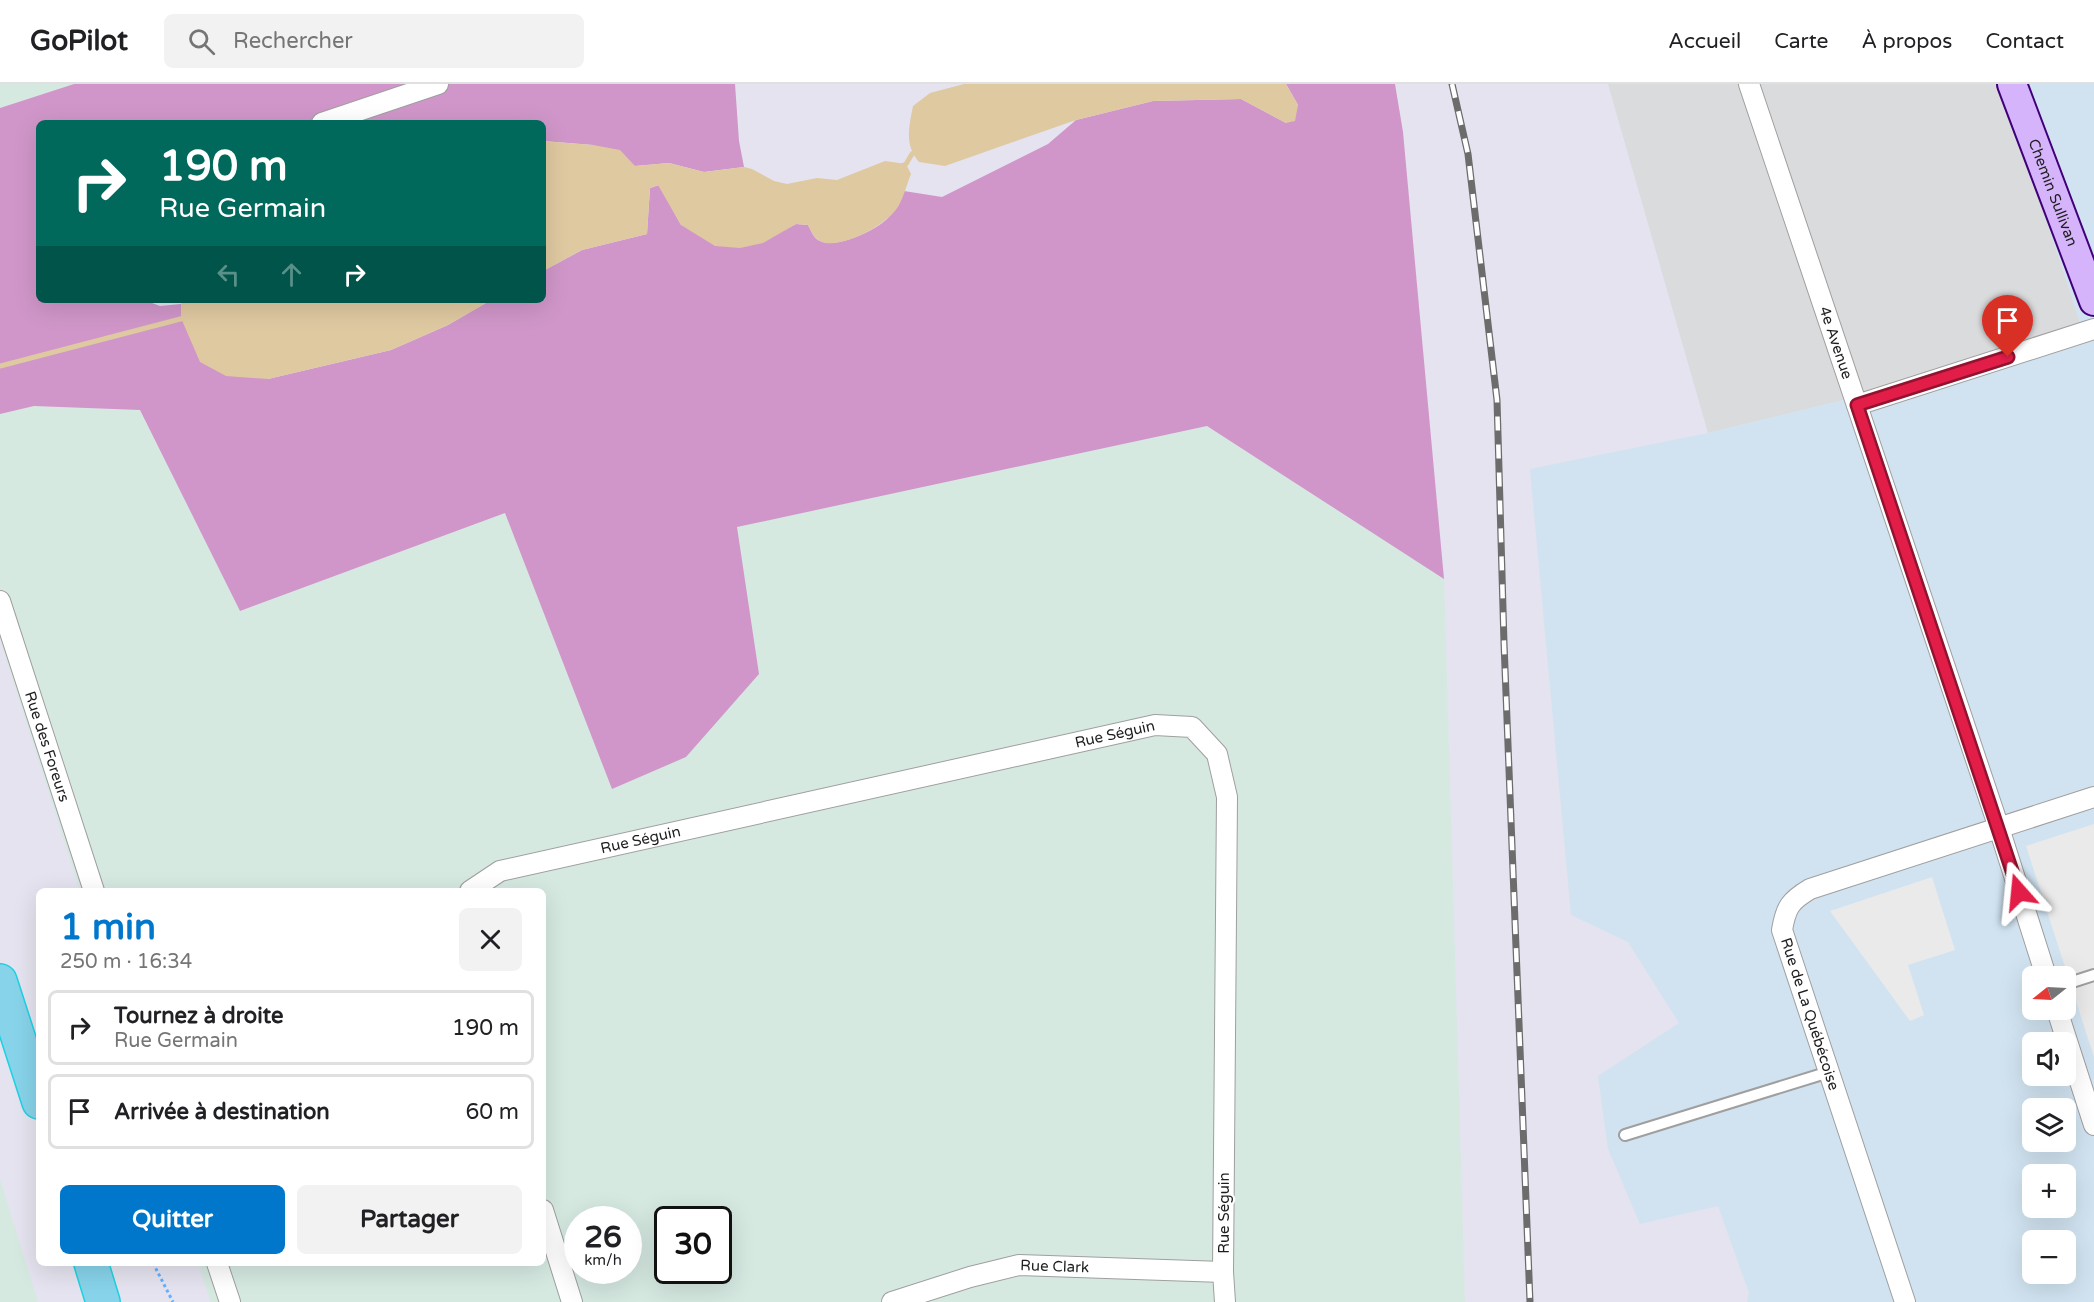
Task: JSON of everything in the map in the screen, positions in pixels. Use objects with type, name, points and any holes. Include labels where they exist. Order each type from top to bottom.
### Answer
[{"type":"highway","points":[[0,981],[36,1093]]},
{"type":"highway","points":[[92,1266],[103,1302]]},
{"type":"street","points":[[331,120],[438,84]]},
{"type":"street","name":"4e Avenue","points":[[1749,84],[1999,828],[2043,966]]},
{"type":"street","name":"Chemin Sullivan","points":[[2012,84],[2094,301]]},
{"type":"street","points":[[1857,405],[2094,329]]},
{"type":"street","name":"Rue des Foreurs","points":[[0,601],[93,888]]},
{"type":"street","name":"Rue Séguin","points":[[474,888],[500,871],[1155,725],[1192,727],[1217,754],[1227,797],[1223,1272],[1225,1302]]},
{"type":"street","name":"Rue de La Québécoise","points":[[1905,1302],[1782,930],[1785,912],[1795,898],[1810,889],[2094,797]]},
{"type":"street","points":[[2060,1020],[2094,1125]]},
{"type":"street","points":[[546,1220],[572,1302]]},
{"type":"street","name":"Rue Clark","points":[[892,1302],[970,1277],[1019,1265],[1223,1272]]},
{"type":"street","points":[[218,1266],[230,1302]]},
{"type":"lane","points":[[2076,981],[2094,975]]},
{"type":"lane","points":[[1625,1136],[1829,1072]]},
{"type":"path","points":[[155,1266],[173,1302]]},
{"type":"shaded area","points":[[0,84],[74,84],[0,108]]},
{"type":"shaded area","points":[[74,84],[735,84],[739,141],[744,167],[704,172],[669,163],[635,166],[593,145],[546,141],[546,120],[36,120],[36,303],[152,303],[160,306],[181,304],[181,318],[268,379],[391,350],[448,325],[486,303],[546,303],[546,269],[582,250],[647,234],[650,188],[659,185],[681,225],[783,231],[796,224],[808,225],[818,240],[834,243],[864,234],[881,224],[895,209],[904,191],[942,197],[1048,144],[1076,120],[1153,101],[1241,99],[1286,123],[1298,105],[1286,84],[1395,84],[1403,132],[1444,579],[1207,426],[737,527],[759,674],[686,757],[612,789],[505,513],[240,611],[140,410],[34,406],[0,414],[0,108]]},
{"type":"shaded area","points":[[964,84],[1286,84],[1298,105],[1295,121],[1286,123],[1241,99],[1153,101],[1076,120],[945,166],[919,162],[909,142],[913,106],[930,93]]},
{"type":"shaded area","points":[[1608,84],[2002,84],[2080,322],[1844,400],[1708,433]]},
{"type":"shaded area","points":[[2002,84],[2094,84],[2094,1302],[1747,1302],[1749,1293],[1718,1206],[1640,1224],[1608,1149],[1598,1076],[1679,1023],[1628,942],[1571,915],[1530,469],[1708,433],[1844,400],[2080,322]]},
{"type":"shaded area","points":[[546,141],[620,150],[635,166],[669,163],[704,172],[744,167],[774,181],[787,184],[817,178],[837,180],[885,161],[906,164],[911,174],[901,201],[886,220],[865,233],[841,242],[819,241],[808,225],[796,224],[763,243],[740,248],[715,246],[681,225],[658,185],[650,188],[647,234],[582,250],[546,269]]},
{"type":"shaded area","points":[[486,303],[448,325],[391,350],[268,379],[226,376],[200,362],[181,318],[181,304]]},
{"type":"shaded area","points":[[34,406],[140,410],[240,611],[518,508],[759,674],[736,527],[1207,426],[1444,579],[1465,1302],[211,1302],[199,1266],[546,1266],[546,888],[79,888],[0,639],[0,414]]},
{"type":"shaded area","points":[[2094,824],[2094,1057],[2076,1001],[2076,966],[2065,966],[2026,846]]},
{"type":"shaded area","points":[[1932,877],[1955,950],[1908,965],[1924,1015],[1910,1021],[1830,911]]},
{"type":"shaded area","points":[[0,1179],[38,1302],[0,1302]]},
{"type":"waterway","points":[[902,166],[912,154]]},
{"type":"waterway","points":[[0,366],[188,317]]},
{"type":"railway","points":[[1452,84],[1468,154],[1497,400],[1504,643],[1530,1302]]},
{"type":"route","points":[[2008,357],[1857,405],[2019,892]]}]
